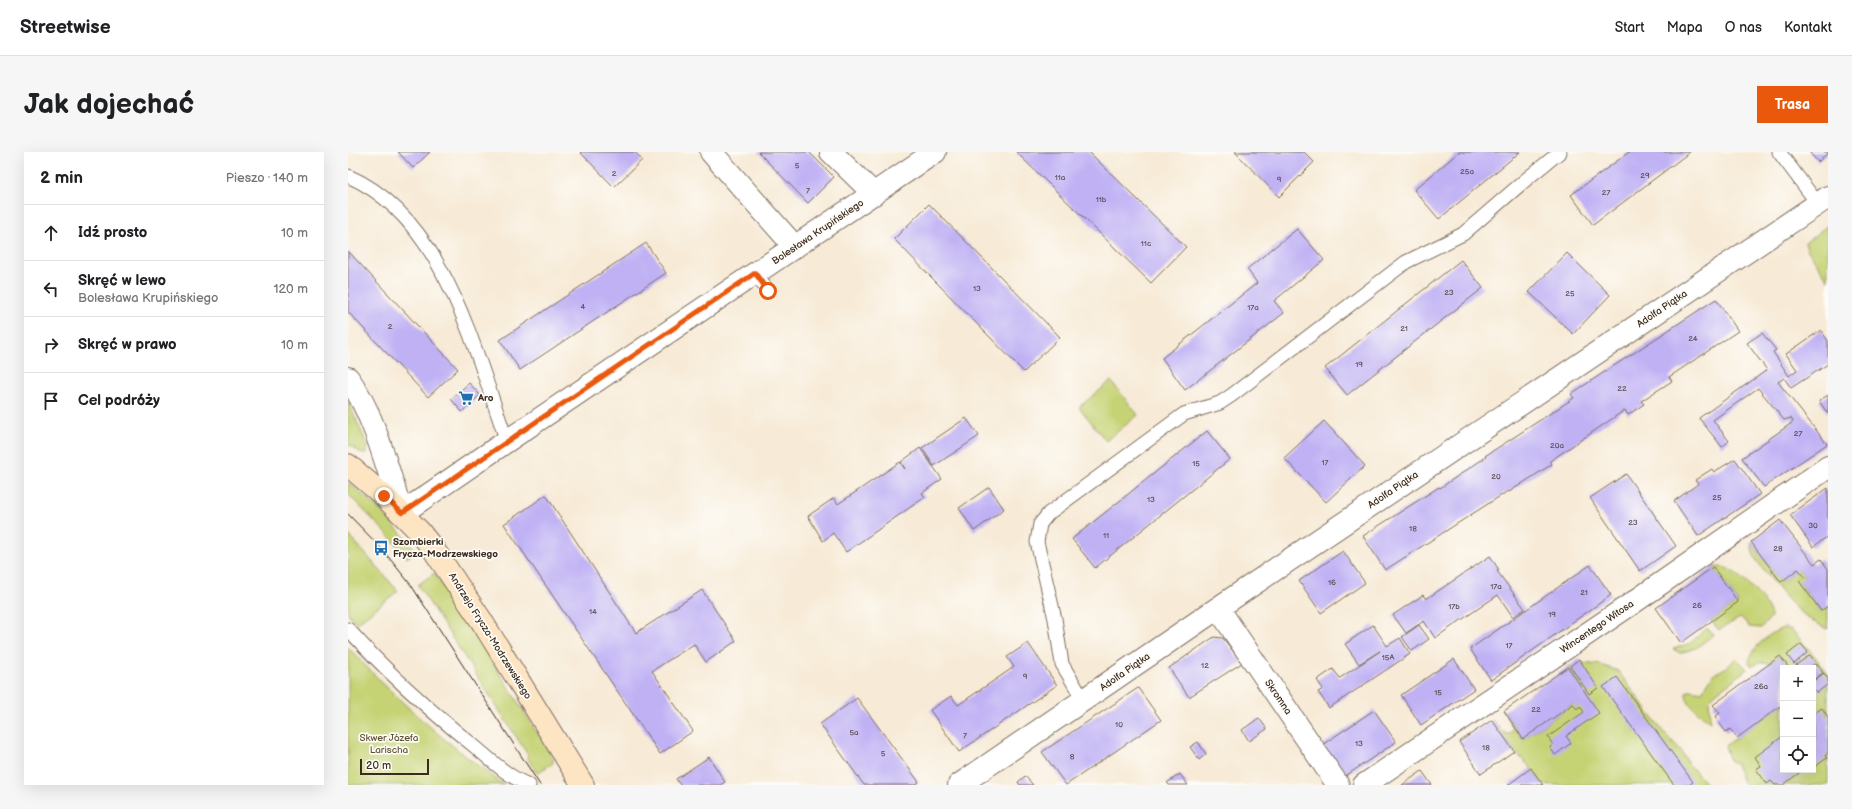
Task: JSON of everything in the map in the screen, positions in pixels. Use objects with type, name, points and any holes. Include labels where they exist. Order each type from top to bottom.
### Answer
[{"type":"main road","name":"Andrzeja Frycza-Modrzewskiego","points":[[348,465],[363,476],[402,513],[434,550],[481,620],[583,785]]},
{"type":"street","points":[[711,152],[795,247]]},
{"type":"street","points":[[831,152],[874,194]]},
{"type":"street","name":"Bolesława Krupińskiego","points":[[402,513],[935,152]]},
{"type":"street","name":"Adolfa Piątka","points":[[959,785],[1218,608],[1823,200]]},
{"type":"street","points":[[348,378],[358,391],[377,438],[402,513]]},
{"type":"street","name":"Wincentego Witosa","points":[[1364,785],[1637,600],[1828,467]]},
{"type":"street","name":"Skromna","points":[[1218,608],[1338,785]]},
{"type":"lane","points":[[1084,701],[1062,664],[1055,618],[1037,542],[1040,524],[1049,513],[1184,414],[1220,403],[1232,395],[1406,262],[1463,234],[1560,152]]},
{"type":"lane","points":[[1779,152],[1823,200]]},
{"type":"lane","points":[[348,176],[360,181],[391,204],[430,252],[448,282],[465,320],[507,441]]},
{"type":"lane","points":[[755,273],[768,291]]},
{"type":"lane","points":[[348,629],[389,673],[429,710],[508,773],[529,785]]},
{"type":"green space","points":[[1828,225],[1828,280],[1807,249],[1805,243]]},
{"type":"green space","points":[[1111,381],[1138,415],[1106,441],[1079,407]]},
{"type":"green space","points":[[348,401],[368,447],[367,453],[363,454],[348,444]]},
{"type":"green space","points":[[348,482],[381,511],[417,551],[407,558],[387,534],[348,494]]},
{"type":"green space","points":[[348,534],[398,591],[357,623],[348,614]]},
{"type":"green space","points":[[1751,542],[1781,582],[1798,569],[1805,577],[1799,582],[1821,611],[1828,606],[1828,629],[1806,616],[1780,591],[1757,561],[1753,554]]},
{"type":"green space","points":[[1713,567],[1724,568],[1732,571],[1760,596],[1771,617],[1761,628],[1749,627],[1744,620],[1740,618],[1719,630],[1711,621],[1738,602]]},
{"type":"green space","points":[[434,573],[477,637],[553,758],[553,763],[537,773],[527,757],[528,755],[418,585]]},
{"type":"green space","points":[[1707,628],[1713,635],[1696,648],[1680,653],[1673,649],[1690,643]]},
{"type":"green space","points":[[1785,628],[1792,630],[1828,674],[1828,785],[1746,785],[1743,782],[1736,764],[1730,761],[1725,746],[1780,706],[1780,773],[1816,773],[1816,665],[1787,665],[1780,656],[1770,663],[1760,662],[1752,666],[1749,663],[1750,658],[1757,646],[1768,636],[1780,629]]},
{"type":"green space","name":"Skwer Józefa Larischa","points":[[348,647],[403,703],[422,720],[462,754],[504,785],[348,785]]},
{"type":"green space","points":[[1736,658],[1747,669],[1709,699],[1710,721],[1691,705],[1686,696],[1686,692],[1691,690],[1702,692],[1714,674],[1727,667]]},
{"type":"green space","points":[[1581,663],[1601,665],[1618,671],[1664,733],[1680,749],[1688,763],[1707,785],[1543,785],[1531,768],[1514,751],[1492,720],[1506,734],[1511,733],[1513,728],[1504,711],[1523,739],[1586,695],[1568,667]]},
{"type":"building","points":[[398,152],[430,152],[413,168]]},
{"type":"building","points":[[580,152],[635,152],[642,160],[614,187]]},
{"type":"building","points":[[758,152],[809,152],[834,177],[808,203]]},
{"type":"building","points":[[1016,152],[1089,152],[1186,247],[1151,283]]},
{"type":"building","points":[[1235,152],[1304,152],[1314,162],[1279,197]]},
{"type":"building","points":[[1459,152],[1520,152],[1439,219],[1414,190]]},
{"type":"building","points":[[1629,152],[1690,152],[1593,225],[1571,195]]},
{"type":"building","points":[[1809,152],[1828,152],[1828,153],[1818,162]]},
{"type":"building","points":[[929,204],[1060,337],[1024,372],[894,239]]},
{"type":"building","points":[[1297,229],[1324,260],[1274,301],[1284,313],[1185,390],[1162,358],[1257,283],[1247,269]]},
{"type":"building","points":[[646,243],[666,273],[520,370],[500,340]]},
{"type":"building","points":[[348,251],[458,369],[428,397],[348,312]]},
{"type":"building","points":[[1567,253],[1610,295],[1573,334],[1529,292]]},
{"type":"building","points":[[1461,260],[1483,288],[1347,395],[1325,368]]},
{"type":"building","points":[[1716,299],[1738,331],[1669,377],[1672,381],[1641,401],[1644,404],[1628,415],[1625,410],[1550,461],[1552,464],[1385,570],[1363,536],[1439,487],[1440,488],[1486,457],[1485,456],[1574,398],[1571,394]]},
{"type":"building","points":[[1821,330],[1828,341],[1828,364],[1791,388],[1784,378],[1778,382],[1827,444],[1764,487],[1742,458],[1793,422],[1791,418],[1784,420],[1758,388],[1713,420],[1729,441],[1722,447],[1699,418],[1767,370],[1747,343],[1762,333],[1776,350],[1773,352],[1789,376],[1797,370],[1786,354]]},
{"type":"building","points":[[469,383],[480,395],[462,412],[451,399]]},
{"type":"building","points":[[1828,395],[1828,414],[1819,401]]},
{"type":"building","points":[[966,418],[979,436],[934,466],[922,448]]},
{"type":"building","points":[[1324,421],[1365,466],[1326,502],[1284,458]]},
{"type":"building","points":[[1207,431],[1230,459],[1095,568],[1072,539]]},
{"type":"building","points":[[920,448],[942,479],[922,493],[925,497],[846,552],[833,533],[823,541],[808,516],[834,498],[838,504],[900,462],[905,469],[901,462]]},
{"type":"building","points":[[1735,459],[1760,494],[1698,536],[1674,501],[1698,484],[1695,480],[1712,469],[1714,472]]},
{"type":"building","points":[[1626,474],[1676,546],[1640,571],[1590,498]]},
{"type":"building","points":[[989,487],[1004,509],[974,531],[959,508]]},
{"type":"building","points":[[1828,488],[1828,536],[1813,547],[1790,515]]},
{"type":"building","points":[[546,495],[636,633],[702,590],[736,641],[706,662],[694,644],[652,671],[693,731],[660,754],[504,524]]},
{"type":"building","points":[[1780,520],[1814,564],[1821,559],[1828,569],[1828,606],[1821,611],[1799,581],[1805,577],[1798,569],[1781,582],[1751,542]]},
{"type":"building","points":[[1343,551],[1365,583],[1321,613],[1299,581]]},
{"type":"building","points":[[1490,556],[1499,570],[1497,571],[1525,609],[1513,617],[1498,595],[1435,638],[1424,621],[1406,633],[1393,615],[1423,595],[1426,599]]},
{"type":"building","points":[[1590,565],[1611,595],[1491,680],[1470,649]]},
{"type":"building","points":[[1713,567],[1738,602],[1681,643],[1656,608]]},
{"type":"building","points":[[1373,625],[1387,646],[1400,638],[1410,654],[1329,708],[1318,692],[1323,689],[1317,680],[1333,669],[1340,678],[1380,651],[1359,664],[1345,644]]},
{"type":"building","points":[[1419,625],[1429,639],[1412,651],[1402,637]]},
{"type":"building","points":[[1214,637],[1223,638],[1242,663],[1189,697],[1169,668]]},
{"type":"building","points":[[1028,643],[1057,685],[959,752],[930,710],[951,696],[958,705],[1014,667],[1007,657]]},
{"type":"building","points":[[1801,644],[1808,652],[1794,664],[1787,655]]},
{"type":"building","points":[[1810,655],[1816,663],[1813,665],[1796,665]]},
{"type":"building","points":[[1780,656],[1787,665],[1780,665],[1780,706],[1737,738],[1730,729],[1726,732],[1715,717],[1720,713],[1713,705]]},
{"type":"building","points":[[1454,659],[1474,689],[1421,725],[1401,695]]},
{"type":"building","points":[[1579,659],[1598,688],[1589,694],[1570,666]]},
{"type":"building","points":[[1817,664],[1823,673],[1816,678],[1816,665]]},
{"type":"building","points":[[1568,667],[1599,713],[1566,736],[1571,743],[1555,755],[1550,747],[1553,745],[1548,737],[1584,712],[1580,706],[1577,709],[1573,704],[1523,739],[1504,711]]},
{"type":"building","points":[[1824,673],[1828,679],[1828,684],[1817,693],[1816,692],[1816,679]]},
{"type":"building","points":[[1617,677],[1693,782],[1689,785],[1674,785],[1603,687]]},
{"type":"building","points":[[1138,688],[1161,720],[1066,785],[1042,752]]},
{"type":"building","points":[[857,698],[919,782],[915,785],[864,785],[820,724]]},
{"type":"building","points":[[1822,708],[1828,717],[1828,753],[1825,756],[1827,758],[1816,766],[1816,737],[1816,712]]},
{"type":"building","points":[[1374,710],[1396,742],[1344,777],[1322,745]]},
{"type":"building","points":[[1259,718],[1267,729],[1249,741],[1242,730]]},
{"type":"building","points":[[1492,720],[1514,751],[1481,774],[1459,742]]},
{"type":"building","points":[[1780,738],[1780,773],[1799,773],[1783,785],[1775,785],[1771,781],[1767,784],[1756,769],[1761,766],[1755,757]]},
{"type":"building","points":[[1198,742],[1206,754],[1199,760],[1190,747]]},
{"type":"building","points":[[709,757],[725,782],[720,785],[680,785],[676,779]]},
{"type":"building","points":[[1531,768],[1543,785],[1508,785]]},
{"type":"building","points":[[1422,771],[1432,785],[1402,785]]},
{"type":"building","points":[[1180,774],[1188,785],[1169,785],[1167,783]]},
{"type":"building","points":[[1025,776],[1033,785],[1020,785],[1018,782]]},
{"type":"tram line","points":[[348,514],[381,548],[411,585],[540,785]]},
{"type":"place","name":"Aro","points":[[466,398]]},
{"type":"place","name":"Szombierki Frycza-Modrzewskiego","points":[[381,548]]},
{"type":"route","points":[[384,496],[402,513],[755,273],[768,291]]}]
